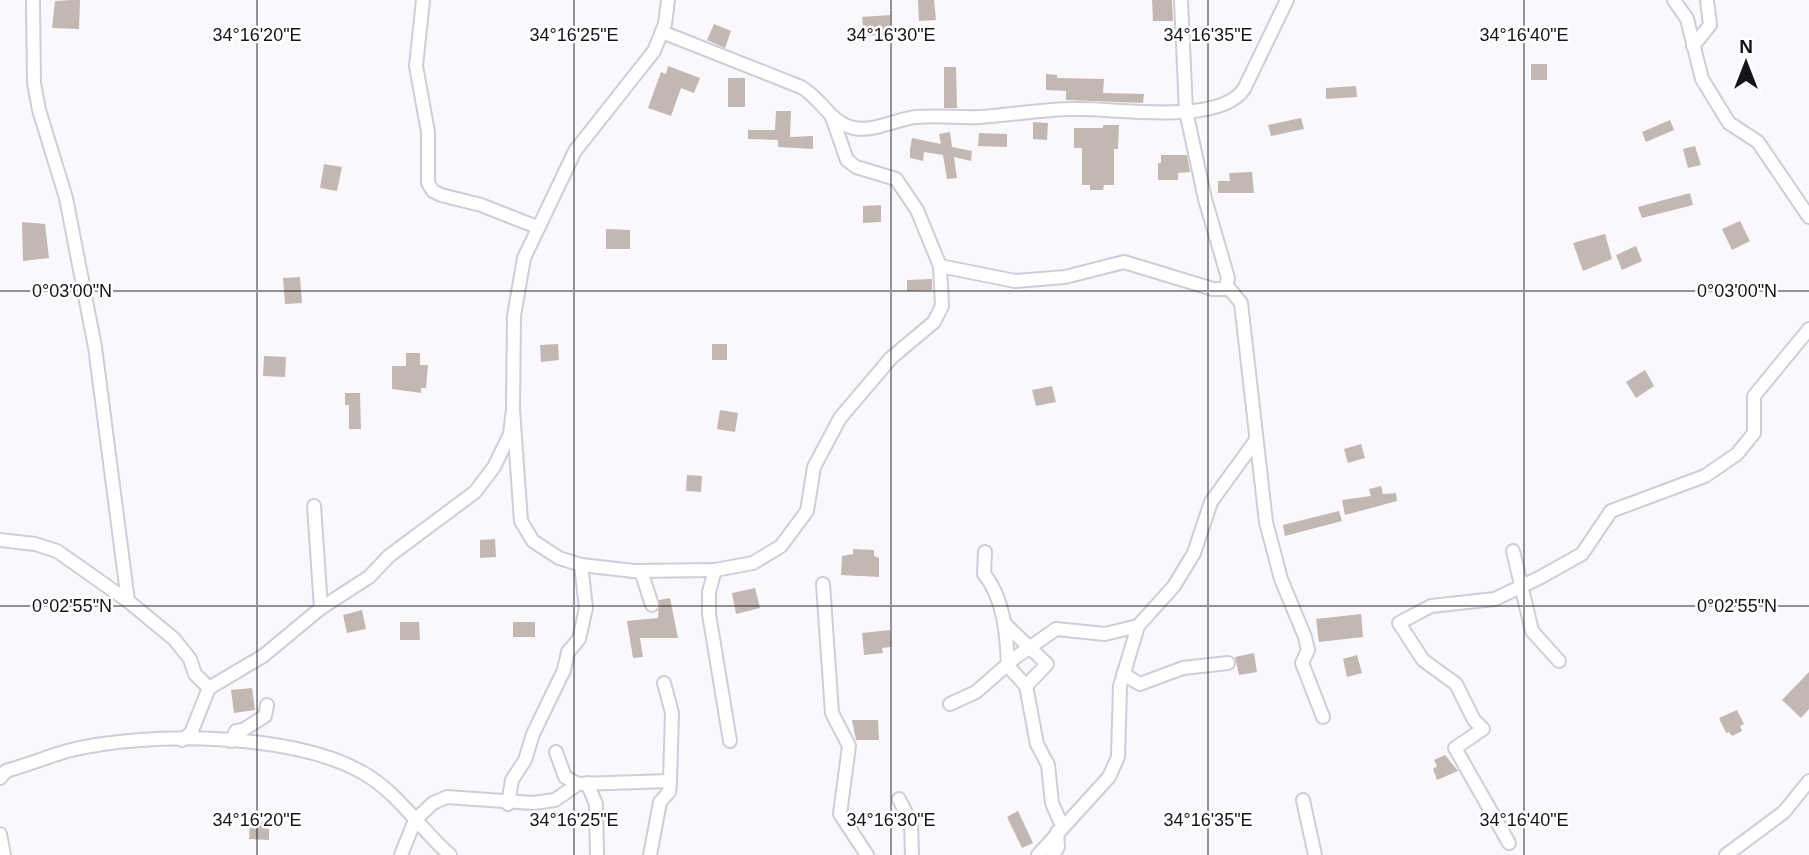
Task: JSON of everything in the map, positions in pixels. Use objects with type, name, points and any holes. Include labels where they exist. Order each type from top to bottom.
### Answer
[{"type":"street","points":[[33,0],[34,83],[39,110],[66,198],[95,348],[128,601]]},
{"type":"street","points":[[423,0],[416,74],[428,132],[429,183],[433,191],[481,205],[537,227]]},
{"type":"street","points":[[182,740],[191,733],[209,688],[263,656],[321,608],[369,577],[389,556],[475,492],[494,467],[510,434],[517,293],[524,258],[575,150],[644,67],[662,32],[668,0]]},
{"type":"street","points":[[1181,0],[1186,111],[1227,286],[1241,303],[1270,541],[1281,579],[1305,637],[1308,650],[1303,663],[1323,717]]},
{"type":"street","points":[[832,117],[846,126],[861,129],[919,117],[980,117],[1065,109],[1186,111],[1217,108],[1238,97],[1287,0]]},
{"type":"street","points":[[1675,0],[1687,19],[1702,79],[1729,123],[1758,142],[1809,217]]},
{"type":"street","points":[[1693,46],[1710,25],[1707,0]]},
{"type":"street","points":[[513,409],[521,521],[533,541],[543,550],[581,565],[641,571],[744,567],[768,556],[800,523],[807,511],[819,454],[840,418],[891,358],[939,316],[942,295],[940,266],[923,223],[900,183],[883,173],[856,167],[847,160],[832,117],[821,101],[801,87],[662,32]]},
{"type":"street","points":[[940,266],[1016,281],[1065,276],[1124,262],[1213,289],[1224,290],[1227,286]]},
{"type":"street","points":[[1509,843],[1455,748],[1483,729],[1474,720],[1456,684],[1423,660],[1399,623],[1431,607],[1494,598],[1522,586],[1582,554],[1611,511],[1705,476],[1737,454],[1754,433],[1754,396],[1809,329]]},
{"type":"street","points":[[1038,855],[1109,777],[1118,757],[1123,674],[1138,626],[1180,577],[1194,553],[1211,502],[1256,440]]},
{"type":"street","points":[[314,506],[321,608]]},
{"type":"street","points":[[0,540],[35,544],[57,551],[128,601],[174,639],[190,659],[195,674],[209,688]]},
{"type":"street","points":[[1513,551],[1532,631],[1559,661]]},
{"type":"street","points":[[985,552],[984,574],[991,582],[1006,625],[1008,666],[1026,686],[1037,744],[1048,765],[1052,803],[1060,829],[1058,847],[1053,855]]},
{"type":"street","points":[[508,804],[512,780],[525,760],[533,734],[564,670],[568,652],[579,639],[586,608],[581,565]]},
{"type":"street","points":[[715,570],[709,592],[709,614],[730,741]]},
{"type":"street","points":[[641,571],[652,605]]},
{"type":"street","points":[[823,584],[832,713],[849,746],[849,767],[840,814],[867,855]]},
{"type":"street","points":[[1006,625],[1047,664],[1026,686]]},
{"type":"street","points":[[950,704],[976,692],[1056,629],[1105,634],[1138,626]]},
{"type":"street","points":[[1123,630],[1131,644]]},
{"type":"street","points":[[1123,674],[1140,684],[1183,668],[1228,663]]},
{"type":"street","points":[[650,855],[660,802],[669,792],[670,781],[672,713],[664,683]]},
{"type":"street","points":[[231,741],[236,731],[265,716],[267,705]]},
{"type":"street","points":[[0,778],[6,771],[69,751],[124,742],[198,737],[304,752],[351,766],[380,784],[431,839],[450,855]]},
{"type":"street","points":[[556,752],[565,777],[583,784],[670,781]]},
{"type":"street","points":[[1726,855],[1784,812],[1809,781]]},
{"type":"street","points":[[401,855],[415,820],[433,803],[447,797],[470,797],[508,804],[555,800],[583,784]]},
{"type":"street","points":[[583,784],[596,804],[597,855]]},
{"type":"street","points":[[899,799],[911,823],[912,855]]},
{"type":"street","points":[[1303,800],[1315,855]]},
{"type":"street","points":[[0,834],[4,855]]},
{"type":"street","points":[[431,839],[439,855]]},
{"type":"building","points":[[80,0],[79,29],[52,28],[55,1]]},
{"type":"building","points":[[918,0],[934,0],[936,20],[919,21]]},
{"type":"building","points":[[1152,0],[1172,0],[1173,21],[1153,21]]},
{"type":"building","points":[[890,15],[891,34],[864,36],[862,17]]},
{"type":"building","points":[[714,24],[731,31],[725,48],[707,40]]},
{"type":"building","points":[[1531,64],[1547,64],[1547,80],[1531,80]]},
{"type":"building","points":[[668,66],[700,78],[694,93],[681,88],[671,116],[648,108],[661,72],[666,74]]},
{"type":"building","points":[[944,67],[956,67],[957,108],[944,108]]},
{"type":"building","points":[[1046,74],[1057,75],[1057,78],[1104,79],[1103,93],[1144,94],[1143,103],[1066,100],[1066,91],[1046,90]]},
{"type":"building","points":[[728,78],[745,78],[745,107],[728,107]]},
{"type":"building","points":[[1356,86],[1357,97],[1326,99],[1326,88]]},
{"type":"building","points":[[776,111],[791,111],[790,137],[813,136],[813,149],[778,147],[778,140],[748,139],[748,130],[775,130]]},
{"type":"building","points":[[1301,118],[1304,129],[1271,136],[1268,125]]},
{"type":"building","points":[[1670,120],[1674,130],[1646,142],[1642,132]]},
{"type":"building","points":[[1033,122],[1048,123],[1047,140],[1033,139]]},
{"type":"building","points":[[1103,125],[1119,125],[1118,149],[1114,149],[1114,185],[1104,185],[1103,190],[1090,190],[1090,185],[1082,185],[1082,148],[1074,148],[1074,128],[1103,128]]},
{"type":"building","points":[[950,132],[952,147],[972,151],[971,161],[954,157],[957,178],[947,179],[943,155],[924,152],[923,161],[910,158],[912,138],[941,144],[939,134]]},
{"type":"building","points":[[979,133],[1007,134],[1007,147],[978,146]]},
{"type":"building","points":[[1695,146],[1701,165],[1688,168],[1683,149]]},
{"type":"building","points":[[1161,155],[1187,155],[1190,172],[1178,173],[1178,180],[1158,180]]},
{"type":"building","points":[[324,164],[342,167],[337,191],[320,188]]},
{"type":"building","points":[[1252,172],[1254,193],[1218,193],[1218,181],[1230,181],[1229,173]]},
{"type":"building","points":[[1690,193],[1693,205],[1642,218],[1638,207]]},
{"type":"building","points":[[881,205],[881,222],[863,223],[863,206]]},
{"type":"building","points":[[1740,221],[1750,241],[1732,250],[1722,229]]},
{"type":"building","points":[[22,222],[45,224],[49,258],[23,261]]},
{"type":"building","points":[[606,229],[630,230],[630,249],[606,249]]},
{"type":"building","points":[[1605,234],[1612,259],[1583,271],[1573,243]]},
{"type":"building","points":[[1636,246],[1642,261],[1622,270],[1616,255]]},
{"type":"building","points":[[300,277],[302,303],[285,304],[283,278]]},
{"type":"building","points":[[932,279],[932,290],[907,291],[907,280]]},
{"type":"building","points":[[558,344],[559,360],[541,362],[540,345]]},
{"type":"building","points":[[712,344],[727,344],[727,360],[712,360]]},
{"type":"building","points":[[406,353],[420,353],[420,365],[428,365],[426,388],[421,388],[421,393],[392,389],[392,366],[406,366]]},
{"type":"building","points":[[264,356],[286,357],[285,377],[263,376]]},
{"type":"building","points":[[1645,370],[1654,386],[1636,398],[1626,382]]},
{"type":"building","points":[[1052,386],[1056,402],[1036,406],[1032,390]]},
{"type":"building","points":[[345,393],[360,393],[361,429],[349,429],[349,405],[345,405]]},
{"type":"building","points":[[720,410],[738,413],[735,432],[717,429]]},
{"type":"building","points":[[1361,444],[1365,458],[1348,463],[1344,449]]},
{"type":"building","points":[[687,475],[702,476],[701,492],[686,491]]},
{"type":"building","points":[[1381,486],[1383,494],[1396,493],[1397,501],[1345,515],[1342,500],[1371,496],[1369,489]]},
{"type":"building","points":[[1339,511],[1342,521],[1285,536],[1283,525]]},
{"type":"building","points":[[495,539],[496,557],[480,558],[480,540]]},
{"type":"building","points":[[853,549],[874,550],[874,556],[879,558],[879,577],[841,575],[842,556],[853,554]]},
{"type":"building","points":[[755,588],[760,608],[736,614],[732,593]]},
{"type":"building","points":[[670,598],[678,638],[640,638],[643,657],[633,658],[627,621],[658,618],[659,600]]},
{"type":"building","points":[[362,610],[366,629],[347,633],[343,615]]},
{"type":"building","points":[[1361,614],[1363,637],[1319,642],[1316,619]]},
{"type":"building","points":[[400,622],[419,622],[420,640],[400,640]]},
{"type":"building","points":[[513,622],[535,622],[535,637],[513,637]]},
{"type":"building","points":[[890,630],[891,647],[882,648],[883,653],[864,655],[862,633]]},
{"type":"building","points":[[1254,653],[1257,672],[1239,675],[1235,657]]},
{"type":"building","points":[[1357,655],[1362,673],[1347,677],[1343,659]]},
{"type":"building","points":[[1809,672],[1809,709],[1801,718],[1782,700]]},
{"type":"building","points":[[252,688],[255,710],[234,713],[231,690]]},
{"type":"building","points":[[1737,710],[1744,724],[1740,726],[1742,731],[1732,736],[1729,732],[1726,733],[1719,718]]},
{"type":"building","points":[[852,720],[878,720],[879,740],[856,740]]},
{"type":"building","points":[[1445,755],[1458,771],[1437,780],[1433,769],[1437,766],[1434,760]]},
{"type":"building","points":[[1018,811],[1033,843],[1022,848],[1007,817]]},
{"type":"building","points":[[250,821],[269,822],[269,840],[249,839]]}]
